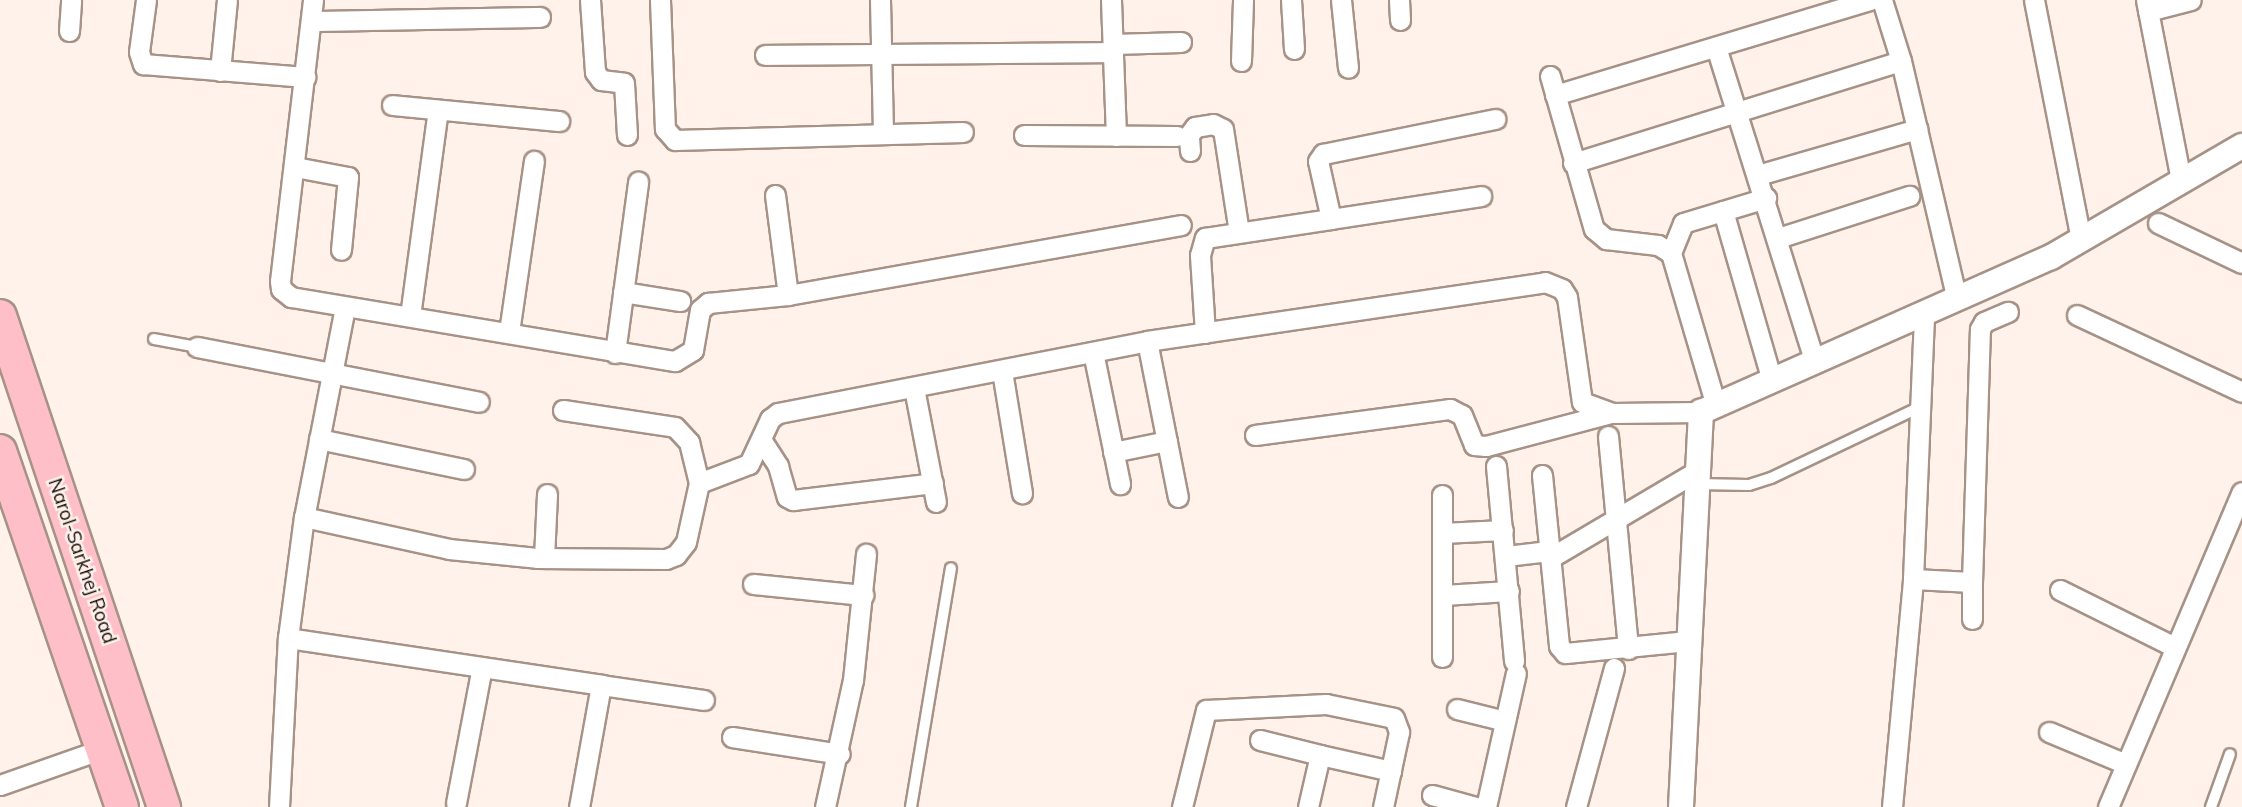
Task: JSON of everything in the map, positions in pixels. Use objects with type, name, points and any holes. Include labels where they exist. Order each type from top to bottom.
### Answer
[{"type":"main road","name":"Narol-Sarkhej Road","points":[[0,316],[164,807]]},
{"type":"main road","points":[[0,452],[122,807]]},
{"type":"main road","points":[[16,498],[57,486]]},
{"type":"street","points":[[69,31],[71,0]]},
{"type":"street","points":[[146,0],[139,52],[143,64],[305,77]]},
{"type":"street","points":[[220,71],[227,0]]},
{"type":"street","points":[[313,0],[281,289],[291,297],[509,332],[615,353],[683,360],[693,350],[703,305],[788,295],[1181,225]]},
{"type":"street","points":[[590,0],[595,72],[601,80],[624,83],[627,135]]},
{"type":"street","points":[[660,0],[668,137],[730,141],[963,132]]},
{"type":"street","points":[[880,0],[883,133]]},
{"type":"street","points":[[1111,0],[1116,135]]},
{"type":"street","points":[[1241,61],[1243,0]]},
{"type":"street","points":[[1291,0],[1294,49]]},
{"type":"street","points":[[1341,0],[1348,68]]},
{"type":"street","points":[[1671,253],[1658,244],[1599,235],[1573,163],[1553,85],[1716,47],[1870,0]]},
{"type":"street","points":[[1882,0],[1901,61],[1957,299]]},
{"type":"street","points":[[2034,0],[2081,239]]},
{"type":"street","points":[[2181,180],[2147,6],[2191,0]]},
{"type":"street","points":[[312,21],[540,17]]},
{"type":"street","points":[[765,55],[1113,48],[1181,42]]},
{"type":"street","points":[[1716,47],[1766,198],[1815,362]]},
{"type":"street","points":[[1573,163],[1901,61]]},
{"type":"street","points":[[392,105],[559,121]]},
{"type":"street","points":[[410,316],[438,110]]},
{"type":"street","points":[[1331,219],[1318,161],[1324,154],[1495,119]]},
{"type":"street","points":[[1024,135],[1116,135],[1183,144],[1195,127],[1213,124],[1223,129],[1238,232]]},
{"type":"street","points":[[1758,175],[1917,129]]},
{"type":"street","points":[[1255,435],[1450,409],[1462,415],[1474,445],[1486,446],[1612,413],[1708,409],[1957,299],[2081,239],[2242,146]]},
{"type":"street","points":[[509,332],[534,161]]},
{"type":"street","points":[[295,167],[348,177],[341,250]]},
{"type":"street","points":[[615,353],[638,182]]},
{"type":"street","points":[[775,195],[788,295]]},
{"type":"street","points":[[1205,333],[1201,245],[1205,238],[1480,196]]},
{"type":"street","points":[[1778,238],[1909,196]]},
{"type":"street","points":[[1681,807],[1696,477],[1708,409],[1671,253],[1683,223],[1766,198]]},
{"type":"street","points":[[1723,211],[1772,382]]},
{"type":"street","points":[[2158,223],[2242,263]]},
{"type":"street","points":[[699,483],[750,464],[770,418],[778,413],[1147,341],[1545,282],[1562,289],[1567,297],[1582,402],[1590,409],[1612,413]]},
{"type":"street","points":[[623,292],[680,301]]},
{"type":"street","points":[[279,807],[288,638],[304,517],[345,307]]},
{"type":"street","points":[[1972,619],[1980,329],[2008,312]]},
{"type":"street","points":[[1892,807],[1913,579],[1924,313]]},
{"type":"street","points":[[2077,315],[2242,392]]},
{"type":"street","points":[[1147,341],[1178,497]]},
{"type":"street","points":[[197,347],[479,402]]},
{"type":"street","points":[[1093,352],[1120,484]]},
{"type":"street","points":[[1002,371],[1022,493]]},
{"type":"street","points":[[762,441],[778,466],[787,496],[793,500],[935,492],[914,388]]},
{"type":"street","points":[[304,517],[449,549],[544,558],[676,555],[686,542],[699,483],[689,442],[675,427],[563,410]]},
{"type":"street","points":[[1608,436],[1628,649]]},
{"type":"street","points":[[319,439],[464,469]]},
{"type":"street","points":[[1113,453],[1167,441]]},
{"type":"street","points":[[1486,807],[1506,721],[1515,667],[1496,466]]},
{"type":"street","points":[[1542,475],[1559,646],[1576,655],[1688,642]]},
{"type":"street","points":[[1506,556],[1550,555],[1696,477]]},
{"type":"street","points":[[2108,807],[2242,492]]},
{"type":"street","points":[[544,558],[547,494]]},
{"type":"street","points":[[1442,495],[1442,657]]},
{"type":"street","points":[[1442,533],[1503,530]]},
{"type":"street","points":[[825,807],[840,754],[863,595],[866,554]]},
{"type":"street","points":[[1913,579],[1972,582]]},
{"type":"street","points":[[753,584],[863,595]]},
{"type":"street","points":[[2060,590],[2175,647]]},
{"type":"street","points":[[1443,595],[1508,591]]},
{"type":"street","points":[[288,638],[704,700]]},
{"type":"street","points":[[456,803],[482,667]]},
{"type":"street","points":[[1576,807],[1614,668]]},
{"type":"street","points":[[579,807],[601,685]]},
{"type":"street","points":[[1182,807],[1202,718],[1212,707],[1326,704],[1389,715],[1399,732],[1383,807]]},
{"type":"street","points":[[1457,709],[1506,721]]},
{"type":"street","points":[[2049,732],[2126,764]]},
{"type":"street","points":[[732,737],[840,754]]},
{"type":"street","points":[[1259,740],[1391,771]]},
{"type":"street","points":[[0,785],[102,749]]},
{"type":"street","points":[[1308,807],[1320,755]]},
{"type":"street","points":[[1432,795],[1476,807]]},
{"type":"lane","points":[[155,339],[197,347]]},
{"type":"lane","points":[[1696,477],[1749,485],[1771,478],[1920,407]]},
{"type":"lane","points":[[911,807],[951,568]]},
{"type":"lane","points":[[2211,807],[2230,754]]}]
